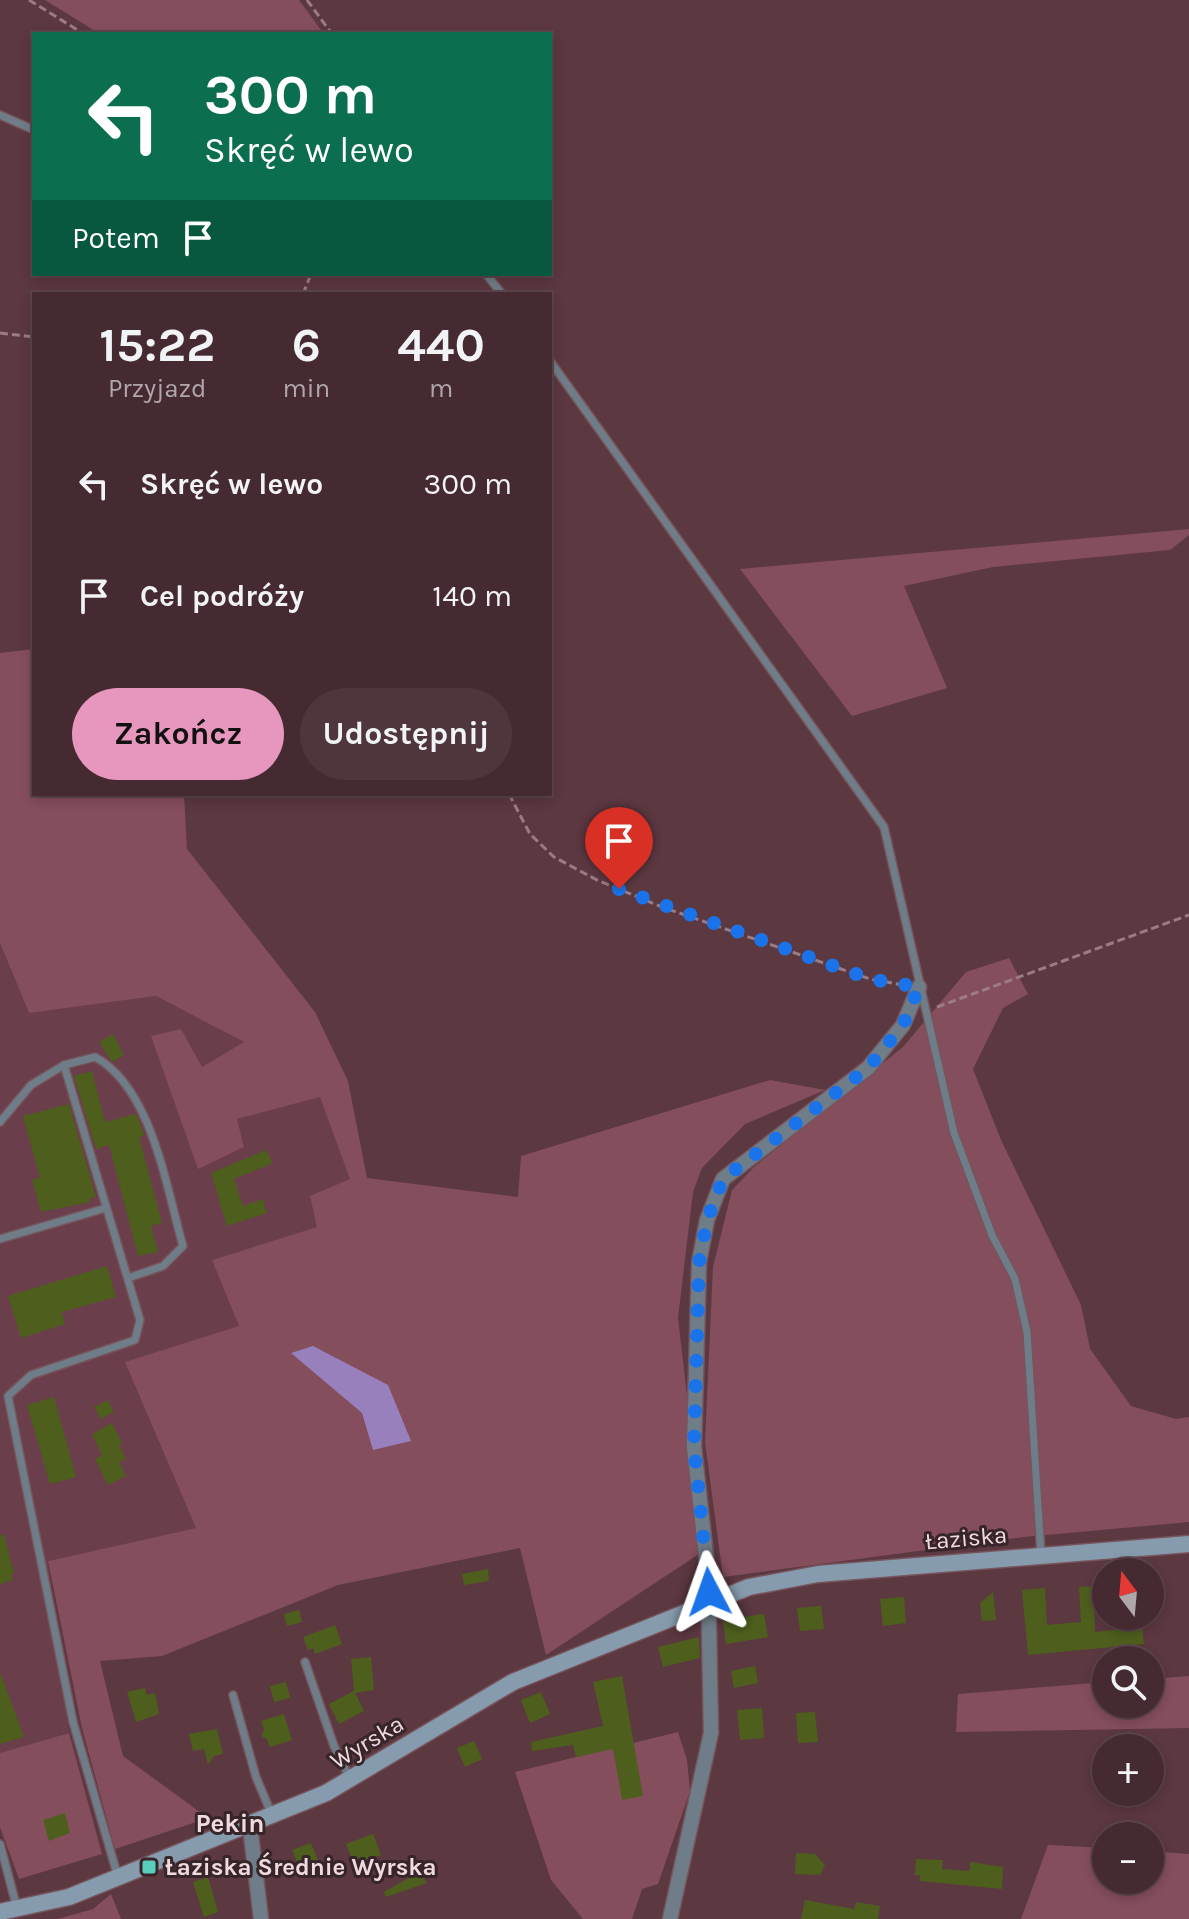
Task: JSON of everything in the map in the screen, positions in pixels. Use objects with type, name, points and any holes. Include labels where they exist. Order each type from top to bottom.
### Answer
[{"type":"street","points":[[670,1919],[711,1733],[709,1603],[694,1447],[699,1263],[707,1220],[723,1179],[868,1068],[903,1025],[919,987]]},
{"type":"street","name":"Łaziska","points":[[749,1587],[818,1574],[1189,1544]]},
{"type":"street","name":"Wyrska","points":[[0,1912],[23,1912],[119,1879],[272,1817],[351,1781],[513,1682],[749,1587]]},
{"type":"street","points":[[250,1826],[261,1919]]},
{"type":"lane","points":[[0,115],[32,129]]},
{"type":"lane","points":[[488,276],[500,292]]},
{"type":"lane","points":[[552,364],[884,827],[954,1133],[992,1235],[1015,1279],[1022,1306],[1027,1332],[1041,1556]]},
{"type":"lane","points":[[0,1122],[31,1085],[64,1065],[95,1057],[110,1065],[142,1109],[183,1246],[163,1266],[128,1278]]},
{"type":"lane","points":[[64,1065],[140,1320],[135,1340],[31,1375],[8,1396],[73,1722],[119,1879]]},
{"type":"lane","points":[[0,1239],[106,1208]]},
{"type":"lane","points":[[305,1662],[334,1746],[351,1781]]},
{"type":"lane","points":[[233,1695],[256,1777],[272,1817]]},
{"type":"lane","points":[[0,1844],[23,1912]]},
{"type":"path","points":[[29,0],[81,32]]},
{"type":"path","points":[[307,0],[331,32]]},
{"type":"path","points":[[0,333],[32,337]]},
{"type":"path","points":[[510,796],[530,834],[554,857],[586,874],[662,907],[870,979],[919,987]]},
{"type":"path","points":[[924,1011],[1189,915]]},
{"type":"shaded area","points":[[45,0],[299,0],[323,32],[97,32]]},
{"type":"shaded area","points":[[1189,529],[1189,535],[1170,550],[993,567],[904,586],[947,688],[852,716],[740,569]]},
{"type":"shaded area","points":[[32,649],[32,796],[184,796],[187,849],[315,1012],[348,1081],[367,1178],[518,1197],[521,1156],[770,1080],[825,1090],[745,1124],[702,1168],[693,1192],[678,1318],[705,1550],[546,1655],[520,1548],[338,1585],[162,1656],[100,1661],[123,1756],[208,1818],[115,1849],[82,1728],[48,1561],[196,1528],[125,1362],[239,1326],[212,1260],[317,1227],[310,1196],[350,1179],[320,1097],[237,1119],[244,1147],[198,1169],[151,1036],[181,1029],[202,1067],[244,1042],[156,996],[29,1013],[0,943],[0,653]]},
{"type":"shaded area","points":[[0,943],[29,1013],[156,996],[245,1042],[202,1067],[152,1036],[236,1119],[320,1097],[351,1179],[318,1227],[212,1260],[240,1326],[196,1528],[48,1561],[69,1733],[0,1753]]},
{"type":"shaded area","points":[[1009,958],[1028,994],[1003,1008],[973,1069],[1001,1140],[1081,1305],[1090,1349],[1131,1406],[1176,1419],[1189,1417],[1189,1522],[1024,1537],[723,1577],[705,1442],[713,1267],[732,1190],[754,1167],[903,1047],[966,972]]},
{"type":"shaded area","points":[[313,1346],[388,1385],[411,1441],[373,1450],[362,1413],[291,1353]]},
{"type":"shaded area","points":[[1189,1676],[1189,1728],[956,1732],[958,1694],[1092,1683],[1092,1718],[1164,1718],[1164,1678]]},
{"type":"shaded area","points":[[678,1732],[687,1760],[690,1791],[658,1884],[642,1889],[632,1919],[583,1919],[551,1880],[515,1772]]},
{"type":"shaded area","points":[[69,1733],[102,1854],[19,1879],[0,1827],[0,1753]]},
{"type":"shaded area","points":[[1048,1845],[1092,1847],[1092,1894],[1164,1894],[1164,1852],[1189,1854],[1189,1919],[1021,1919]]},
{"type":"shaded area","points":[[111,1894],[121,1919],[58,1919],[93,1909]]},
{"type":"building","points":[[113,1034],[124,1055],[112,1062],[99,1042]]},
{"type":"building","points":[[92,1071],[105,1122],[136,1114],[143,1131],[144,1136],[139,1137],[162,1223],[151,1226],[158,1252],[138,1256],[109,1145],[96,1149],[74,1076]]},
{"type":"building","points":[[69,1104],[96,1197],[89,1199],[90,1202],[41,1212],[32,1180],[40,1178],[23,1116]]},
{"type":"building","points":[[266,1150],[273,1163],[234,1179],[243,1206],[263,1199],[267,1213],[227,1226],[211,1173]]},
{"type":"building","points":[[107,1266],[116,1297],[62,1312],[65,1324],[21,1338],[8,1296]]},
{"type":"building","points":[[54,1397],[76,1477],[50,1484],[27,1405]]},
{"type":"building","points":[[108,1400],[114,1412],[100,1419],[94,1407]]},
{"type":"building","points":[[112,1423],[122,1443],[119,1445],[126,1459],[119,1462],[126,1476],[108,1485],[95,1459],[102,1455],[92,1434]]},
{"type":"building","points":[[0,1535],[4,1535],[14,1573],[11,1574],[13,1580],[0,1584]]},
{"type":"building","points":[[488,1569],[489,1581],[464,1585],[462,1574]]},
{"type":"building","points":[[1092,1586],[1092,1630],[1142,1630],[1144,1644],[1092,1646],[1092,1649],[1028,1655],[1022,1590],[1045,1588],[1047,1625],[1081,1622],[1079,1587]]},
{"type":"building","points":[[993,1592],[996,1620],[982,1621],[980,1603]]},
{"type":"building","points":[[904,1597],[906,1623],[883,1626],[880,1599]]},
{"type":"building","points":[[821,1606],[824,1629],[800,1631],[797,1608]]},
{"type":"building","points":[[299,1610],[302,1622],[287,1626],[284,1614]]},
{"type":"building","points":[[764,1614],[768,1637],[726,1644],[723,1620]]},
{"type":"building","points":[[335,1625],[342,1644],[315,1654],[313,1648],[308,1650],[303,1637]]},
{"type":"building","points":[[699,1637],[700,1658],[663,1667],[658,1647]]},
{"type":"building","points":[[371,1657],[374,1690],[355,1693],[364,1711],[339,1724],[329,1704],[354,1691],[351,1659]]},
{"type":"building","points":[[755,1666],[758,1683],[734,1688],[731,1671]]},
{"type":"building","points":[[0,1672],[24,1737],[0,1744]]},
{"type":"building","points":[[622,1676],[643,1796],[622,1800],[613,1749],[576,1757],[573,1745],[532,1751],[531,1742],[603,1726],[593,1682]]},
{"type":"building","points":[[286,1682],[290,1698],[274,1702],[270,1686]]},
{"type":"building","points":[[145,1688],[147,1695],[155,1693],[159,1714],[136,1722],[127,1692]]},
{"type":"building","points":[[541,1692],[550,1714],[530,1723],[521,1700]]},
{"type":"building","points":[[762,1708],[764,1738],[740,1740],[737,1710]]},
{"type":"building","points":[[815,1712],[818,1742],[798,1743],[796,1713]]},
{"type":"building","points":[[284,1714],[292,1740],[270,1747],[267,1739],[261,1736],[264,1730],[261,1721]]},
{"type":"building","points":[[217,1729],[223,1754],[214,1756],[208,1765],[204,1749],[193,1751],[189,1734]]},
{"type":"building","points":[[474,1741],[482,1759],[465,1767],[457,1748]]},
{"type":"building","points":[[65,1813],[70,1833],[49,1841],[43,1820]]},
{"type":"building","points":[[373,1834],[381,1855],[355,1866],[346,1844]]},
{"type":"building","points":[[311,1843],[319,1863],[301,1871],[292,1850]]},
{"type":"building","points":[[796,1853],[815,1854],[825,1865],[820,1875],[795,1874]]},
{"type":"building","points":[[916,1859],[943,1860],[942,1869],[970,1871],[970,1862],[1003,1867],[1002,1889],[920,1881],[920,1875],[915,1875]]},
{"type":"building","points":[[419,1872],[427,1883],[386,1897],[384,1892]]},
{"type":"building","points":[[208,1877],[218,1912],[204,1917],[193,1882]]},
{"type":"building","points":[[805,1900],[854,1909],[856,1902],[880,1906],[878,1919],[801,1919]]},
{"type":"place","name":"Łaziska Średnie Wyrska","points":[[149,1867]]},
{"type":"district","name":"Pekin","points":[[230,1823]]},
{"type":"route","points":[[619,889],[662,907],[870,979],[919,987],[903,1025],[868,1068],[723,1179],[707,1220],[699,1263],[694,1447],[709,1592]]}]
